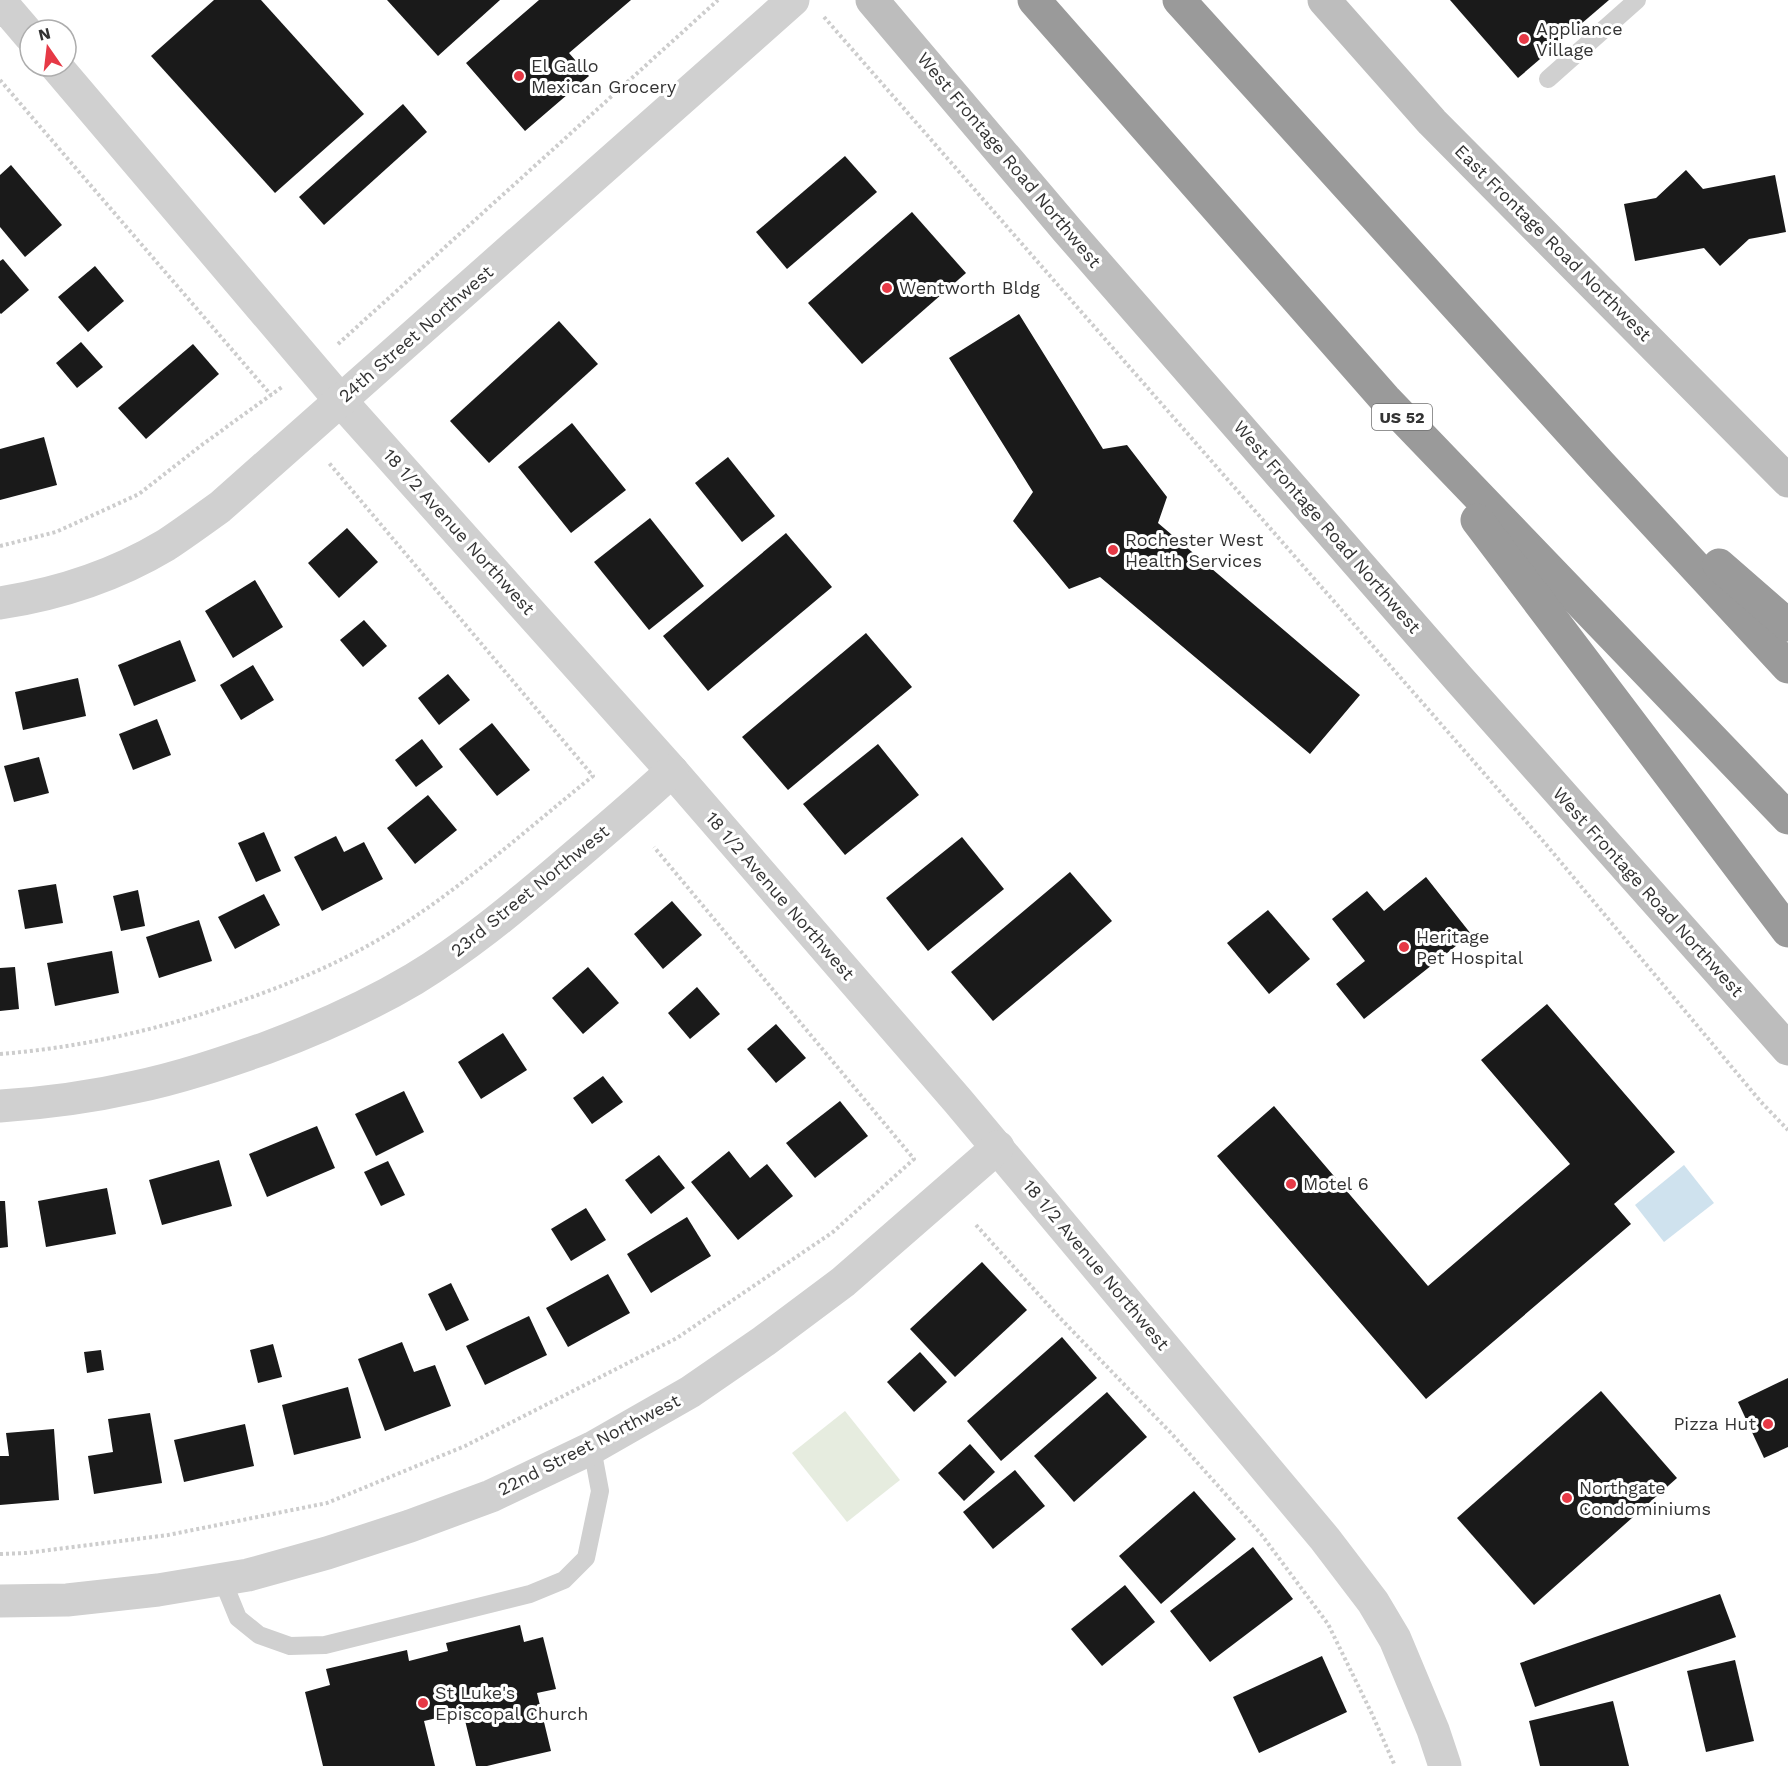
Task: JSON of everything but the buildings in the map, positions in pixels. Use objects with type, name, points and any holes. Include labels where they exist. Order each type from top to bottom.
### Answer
[{"type":"highway","name":"US 52","points":[[1034,0],[1385,399],[1788,818]]},
{"type":"highway","points":[[1179,0],[1600,464],[1788,667]]},
{"type":"highway","points":[[1385,399],[1788,931]]},
{"type":"highway","points":[[1600,464],[1788,625]]},
{"type":"street","name":"West Frontage Road Northwest","points":[[872,0],[1067,230],[1459,679],[1788,1049]]},
{"type":"street","name":"East Frontage Road Northwest","points":[[1324,0],[1432,122],[1786,475]]},
{"type":"street","points":[[0,1],[18,22]]},
{"type":"street","name":"24th Street Northwest","points":[[0,603],[28,598],[89,581],[167,544],[220,507],[340,400],[805,4]]},
{"type":"street","name":"18 1/2 Avenue Northwest","points":[[66,78],[340,400],[672,771],[998,1147],[1318,1530],[1373,1602],[1395,1639],[1433,1730],[1445,1766]]},
{"type":"street","name":"23rd Street Northwest","points":[[0,1106],[43,1103],[136,1087],[221,1064],[301,1035],[352,1012],[413,980],[504,916],[625,814],[672,771]]},
{"type":"street","name":"22nd Street Northwest","points":[[0,1601],[66,1600],[158,1590],[248,1575],[410,1526],[491,1496],[592,1448],[690,1392],[843,1282],[998,1147]]},
{"type":"lane","points":[[1548,79],[1637,0]]},
{"type":"lane","points":[[222,1579],[238,1618],[259,1635],[290,1646],[325,1645],[530,1594],[564,1580],[586,1558],[600,1491],[592,1448]]},
{"type":"path","points":[[0,546],[56,532],[139,494],[203,444],[313,366],[718,0]]},
{"type":"path","points":[[805,4],[1544,842],[1761,1102],[1788,1130]]},
{"type":"path","points":[[0,80],[271,394]]},
{"type":"path","points":[[0,1054],[37,1051],[124,1036],[205,1014],[329,966],[386,935],[420,913],[593,776],[329,463]]},
{"type":"path","points":[[0,1554],[26,1553],[168,1535],[327,1503],[465,1446],[677,1338],[833,1232],[914,1160],[654,847]]},
{"type":"path","points":[[976,1225],[1059,1317],[1170,1432],[1261,1534],[1328,1624],[1395,1766]]},
{"type":"shaded area","points":[[845,1411],[900,1480],[847,1522],[792,1453]]},
{"type":"water","points":[[1684,1165],[1714,1203],[1664,1242],[1635,1205]]},
{"type":"place","name":"Appliance Village","points":[[1524,39]]},
{"type":"place","name":"El Gallo Mexican Grocery","points":[[519,76]]},
{"type":"place","name":"Wentworth Bldg","points":[[887,288]]},
{"type":"place","name":"Rochester West Health Services","points":[[1113,550]]},
{"type":"place","name":"Heritage Pet Hospital","points":[[1404,947]]},
{"type":"place","name":"Motel 6","points":[[1291,1184]]},
{"type":"place","name":"Pizza Hut","points":[[1768,1424]]},
{"type":"place","name":"Northgate Condominiums","points":[[1567,1498]]},
{"type":"place","name":"St Luke's Episcopal Church","points":[[423,1703]]}]
